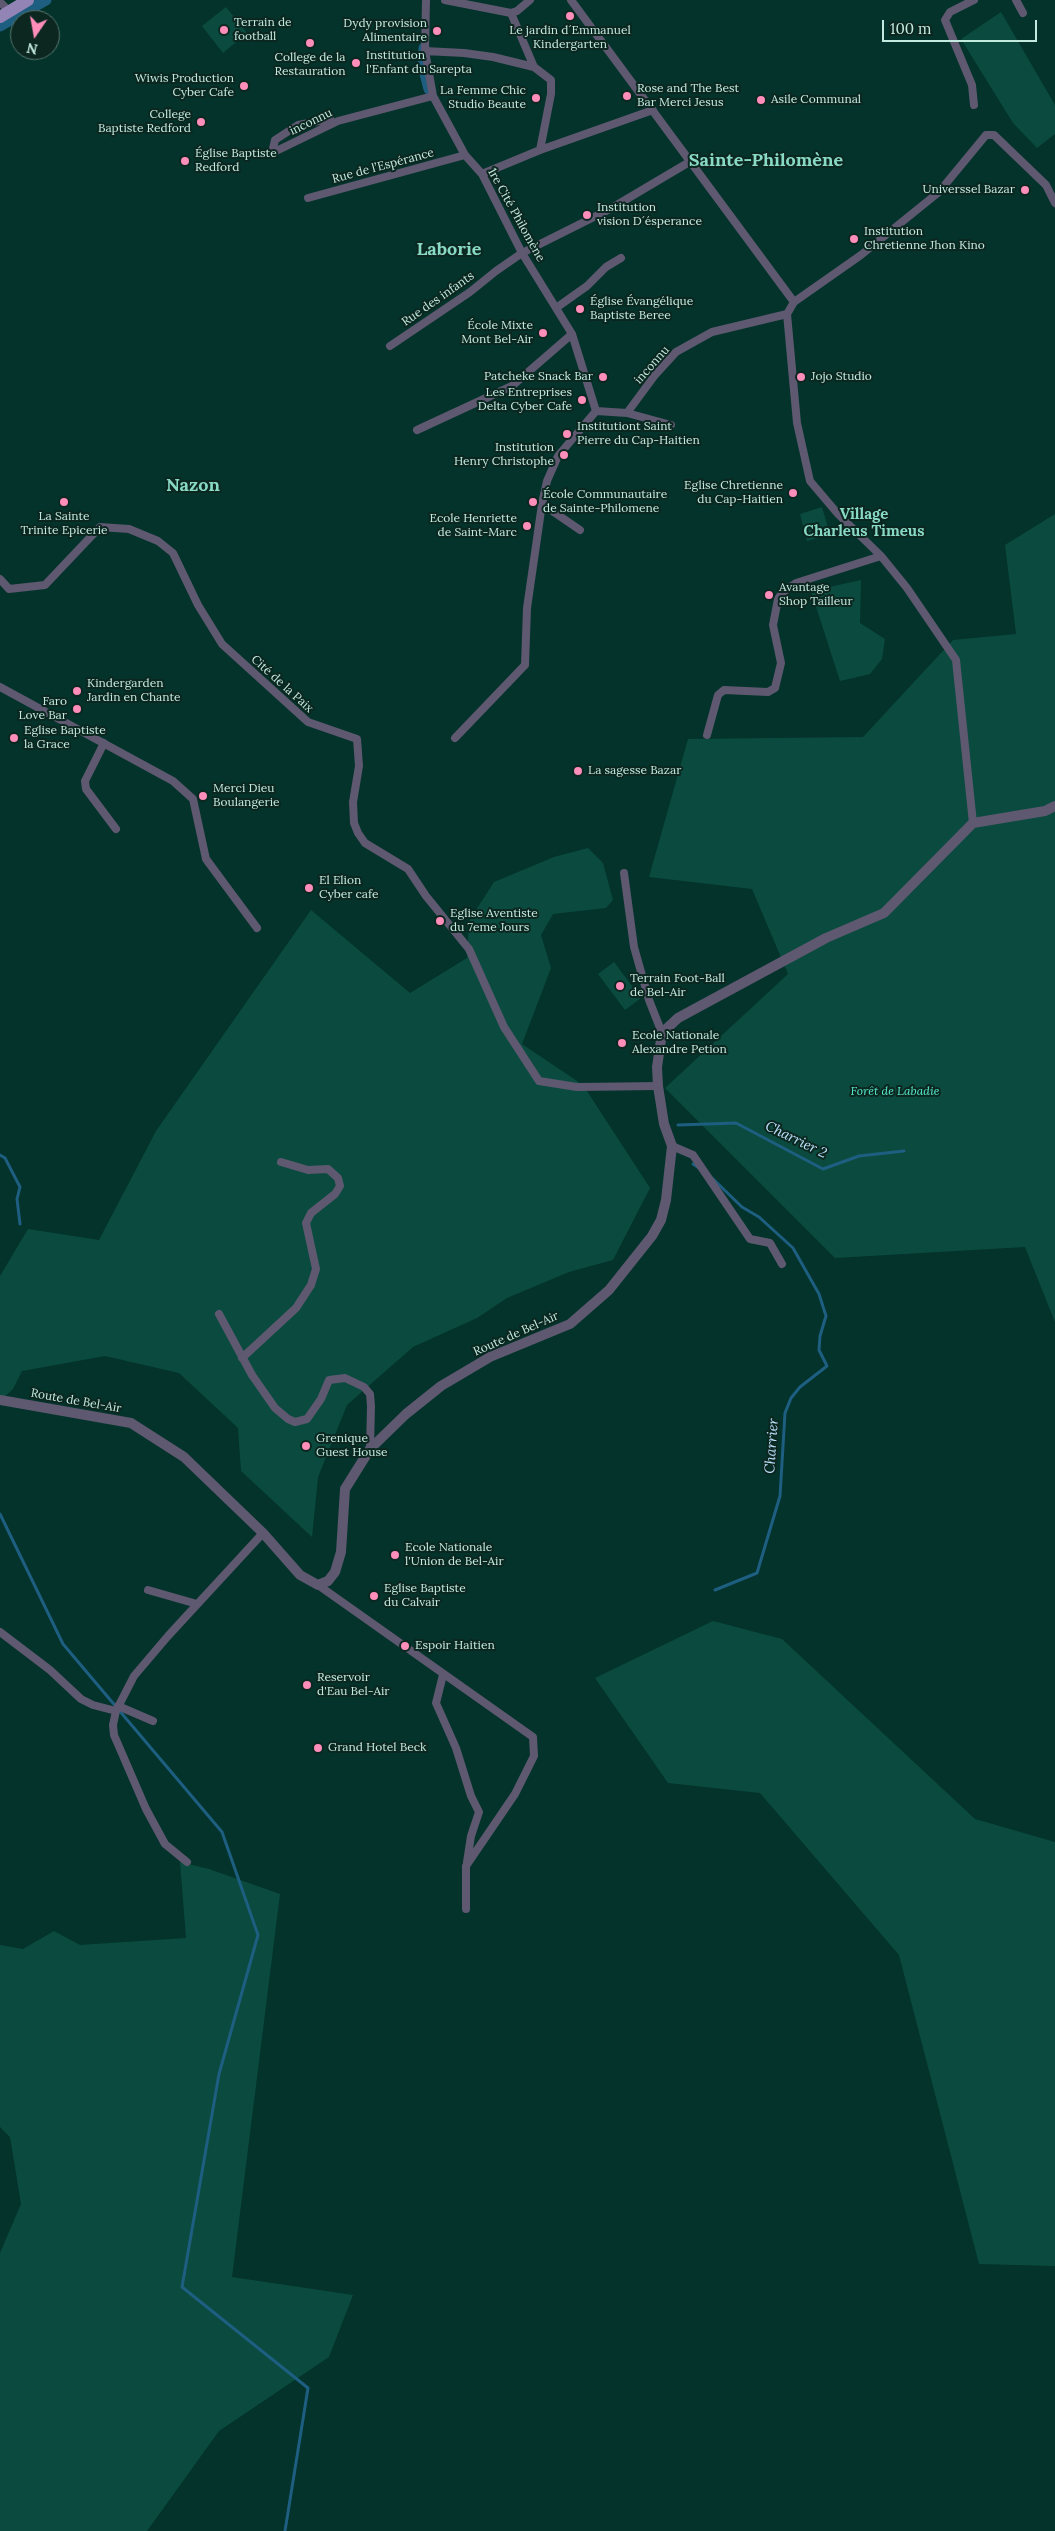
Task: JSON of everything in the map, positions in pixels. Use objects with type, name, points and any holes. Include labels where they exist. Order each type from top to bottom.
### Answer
[{"type":"main road","points":[[4,14],[28,0]]},
{"type":"street","name":"1re Cité Philomène","points":[[426,0],[425,52],[433,96],[465,155],[482,174],[522,253],[572,334],[596,411]]},
{"type":"street","points":[[445,0],[511,13],[517,11],[530,0]]},
{"type":"street","points":[[571,0],[794,302]]},
{"type":"street","points":[[974,0],[950,12],[945,20],[972,85],[974,105]]},
{"type":"street","points":[[1016,0],[1023,13]]},
{"type":"street","points":[[0,2],[4,14]]},
{"type":"street","points":[[511,13],[534,67]]},
{"type":"street","points":[[425,52],[464,53],[534,67],[551,80],[551,94],[540,150]]},
{"type":"street","name":"inconnu","points":[[330,120],[298,125],[275,140],[272,153],[338,121],[433,96]]},
{"type":"street","points":[[482,174],[540,150],[653,110]]},
{"type":"street","points":[[973,824],[956,660],[907,588],[881,556],[838,514],[810,481],[797,422],[787,314],[794,302],[861,256],[939,192],[986,135],[994,135],[1046,185],[1055,203]]},
{"type":"street","name":"Rue de l’Espérance","points":[[308,198],[465,155]]},
{"type":"street","name":"Rue des infants","points":[[390,346],[470,292],[522,253],[610,209],[691,161]]},
{"type":"street","points":[[556,308],[588,286],[606,268],[621,258]]},
{"type":"street","name":"inconnu","points":[[627,414],[655,375],[676,352],[712,332],[787,314]]},
{"type":"street","points":[[417,430],[512,386],[572,334]]},
{"type":"street","points":[[455,738],[525,665],[527,608],[542,504],[547,481],[558,456],[596,411],[627,414],[671,425]]},
{"type":"street","points":[[542,504],[580,530]]},
{"type":"street","name":"Cité de la Paix","points":[[0,579],[9,589],[45,585],[100,527],[122,528],[145,535],[173,553],[198,606],[222,644],[308,722],[357,739],[360,766],[354,823],[358,833],[365,843],[408,869],[426,896],[469,949],[504,1027],[539,1081],[577,1087],[658,1086]]},
{"type":"street","points":[[707,735],[718,694],[724,690],[768,692],[776,688],[781,663],[773,625],[778,599],[782,593],[796,584],[881,556]]},
{"type":"street","points":[[0,687],[173,781],[193,799],[206,859],[257,928]]},
{"type":"street","points":[[104,743],[85,782],[86,788],[116,829]]},
{"type":"street","points":[[624,873],[634,947],[652,1009],[662,1033],[678,1018],[808,947],[884,913],[973,824],[1045,811],[1055,806]]},
{"type":"street","name":"Route de Bel-Air","points":[[0,1400],[131,1423],[184,1457],[263,1533],[300,1575],[318,1584],[328,1581],[335,1572],[341,1552],[346,1489],[370,1449],[406,1414],[441,1386],[490,1357],[570,1324],[609,1290],[646,1244],[661,1220],[666,1200],[672,1146],[664,1124],[656,1067],[662,1033]]},
{"type":"street","points":[[672,1146],[693,1155],[750,1239],[770,1243],[782,1264]]},
{"type":"street","points":[[242,1358],[296,1308],[311,1285],[316,1269],[306,1223],[311,1213],[335,1194],[340,1186],[338,1178],[328,1170],[308,1170],[281,1162]]},
{"type":"street","points":[[219,1314],[242,1358],[275,1408],[295,1422],[307,1420],[321,1399],[329,1380],[345,1378],[364,1386],[370,1394],[370,1449]]},
{"type":"street","points":[[188,1862],[165,1844],[146,1809],[114,1735],[112,1725],[117,1708],[134,1676],[263,1533]]},
{"type":"street","points":[[318,1584],[443,1675],[533,1737],[534,1756],[515,1794],[466,1866]]},
{"type":"street","points":[[148,1590],[197,1604]]},
{"type":"street","points":[[0,1632],[50,1670],[81,1699],[93,1705],[117,1708],[153,1722]]},
{"type":"street","points":[[443,1675],[436,1703],[456,1748],[479,1812],[471,1836],[466,1866],[466,1909]]},
{"type":"green space","name":"Terrain de football","points":[[226,7],[247,33],[223,53],[202,26]]},
{"type":"green space","points":[[1001,12],[1055,105],[1055,134],[1037,148],[1013,123],[961,39]]},
{"type":"green space","points":[[822,507],[830,535],[807,541],[800,514]]},
{"type":"green space","name":"Forêt de Labadie","points":[[1055,514],[1055,1322],[1025,1247],[835,1258],[665,1088],[788,974],[752,889],[649,877],[688,739],[863,737],[953,640],[1016,634],[1005,545]]},
{"type":"green space","points":[[861,580],[860,623],[885,639],[882,659],[870,674],[840,681],[811,591]]},
{"type":"green space","points":[[588,848],[603,863],[613,900],[606,908],[553,914],[541,935],[551,968],[522,1044],[583,1085],[650,1188],[613,1260],[569,1272],[507,1298],[477,1318],[413,1347],[347,1405],[318,1477],[312,1537],[241,1471],[238,1428],[179,1373],[105,1356],[22,1371],[13,1389],[0,1401],[0,1276],[28,1229],[99,1240],[156,1131],[311,910],[410,993],[467,958],[469,921],[494,882],[554,857]]},
{"type":"green space","name":"Terrain Foot-Ball de Bel-Air","points":[[614,962],[641,998],[625,1010],[598,974]]},
{"type":"green space","points":[[713,1621],[782,1639],[975,1819],[1055,1842],[1055,2266],[979,2264],[899,1955],[760,1793],[668,1783],[595,1678]]},
{"type":"green space","points":[[180,1862],[209,1869],[280,1894],[232,2277],[353,2295],[329,2357],[219,2431],[147,2531],[0,2531],[0,2253],[21,2204],[10,2137],[0,2127],[0,1945],[23,1949],[54,1931],[80,1945],[186,1938]]},
{"type":"waterway","points":[[0,26],[46,0]]},
{"type":"waterway","points":[[424,48],[423,66],[429,89]]},
{"type":"waterway","name":"Charrier 2","points":[[678,1125],[736,1123],[823,1169],[859,1156],[904,1151]]},
{"type":"waterway","points":[[0,1155],[5,1158],[20,1187],[17,1199],[20,1224]]},
{"type":"waterway","name":"Charrier","points":[[693,1164],[699,1168]]},
{"type":"waterway","name":"Charrier","points":[[712,1178],[742,1207],[759,1217],[793,1248],[819,1294],[826,1316],[820,1336],[819,1350],[827,1366],[800,1387],[791,1398],[785,1413],[780,1496],[757,1573],[715,1590]]},
{"type":"waterway","points":[[0,1514],[63,1644],[222,1832],[258,1935],[219,2074],[182,2287],[308,2388],[285,2531]]},
{"type":"place","name":"Le jardin d´Emmanuel Kindergarten","points":[[570,16]]},
{"type":"place","name":"Terrain de football","points":[[224,30]]},
{"type":"place","name":"Dydy provision Alimentaire","points":[[437,31]]},
{"type":"place","name":"College de la Restauration","points":[[310,43]]},
{"type":"place","name":"Institution l'Enfant du Sarepta","points":[[356,63]]},
{"type":"place","name":"Wiwis Production Cyber Cafe","points":[[244,86]]},
{"type":"place","name":"Rose and The Best Bar Merci Jesus","points":[[627,96]]},
{"type":"place","name":"La Femme Chic Studio Beaute","points":[[536,98]]},
{"type":"place","name":"Asile Communal","points":[[761,100]]},
{"type":"place","name":"College Baptiste Redford","points":[[201,122]]},
{"type":"place","name":"Église Baptiste Redford","points":[[185,161]]},
{"type":"place","name":"Universsel Bazar","points":[[1025,190]]},
{"type":"place","name":"Institution vision D´ésperance","points":[[587,215]]},
{"type":"place","name":"Institution Chretienne Jhon Kino","points":[[854,239]]},
{"type":"place","name":"Église Évangélique Baptiste Beree","points":[[580,309]]},
{"type":"place","name":"École Mixte Mont Bel-Air","points":[[543,333]]},
{"type":"place","name":"Patcheke Snack Bar","points":[[603,377]]},
{"type":"place","name":"Jojo Studio","points":[[801,377]]},
{"type":"place","name":"Les Entreprises Delta Cyber Cafe","points":[[582,400]]},
{"type":"place","name":"Institutiont Saint Pierre du Cap-Haitien","points":[[567,434]]},
{"type":"place","name":"Institution Henry Christophe","points":[[564,455]]},
{"type":"place","name":"Eglise Chretienne du Cap-Haitien","points":[[793,493]]},
{"type":"place","name":"La Sainte Trinite Epicerie","points":[[64,502]]},
{"type":"place","name":"École Communautaire de Sainte-Philomene","points":[[533,502]]},
{"type":"place","name":"Ecole Henriette de Saint-Marc","points":[[527,526]]},
{"type":"place","name":"Avantage Shop Tailleur","points":[[769,595]]},
{"type":"place","name":"Kindergarden Jardin en Chante","points":[[77,691]]},
{"type":"place","name":"Faro Love Bar","points":[[77,709]]},
{"type":"place","name":"Eglise Baptiste la Grace","points":[[14,738]]},
{"type":"place","name":"La sagesse Bazar","points":[[578,771]]},
{"type":"place","name":"Merci Dieu Boulangerie","points":[[203,796]]},
{"type":"place","name":"El Elion Cyber cafe","points":[[309,888]]},
{"type":"place","name":"Eglise Aventiste du 7eme Jours","points":[[440,921]]},
{"type":"place","name":"Terrain Foot-Ball de Bel-Air","points":[[620,986]]},
{"type":"place","name":"Ecole Nationale Alexandre Petion","points":[[622,1043]]},
{"type":"place","name":"Grenique Guest House","points":[[306,1446]]},
{"type":"place","name":"Ecole Nationale l'Union de Bel-Air","points":[[395,1555]]},
{"type":"place","name":"Eglise Baptiste du Calvair","points":[[374,1596]]},
{"type":"place","name":"Espoir Haitien","points":[[405,1646]]},
{"type":"place","name":"Reservoir d'Eau Bel-Air","points":[[307,1685]]},
{"type":"place","name":"Grand Hotel Beck","points":[[318,1748]]},
{"type":"district","name":"Sainte-Philomène","points":[[766,161]]},
{"type":"district","name":"Laborie","points":[[449,250]]},
{"type":"district","name":"Nazon","points":[[193,486]]},
{"type":"district","name":"Village Charleus Timeus","points":[[864,524]]}]
